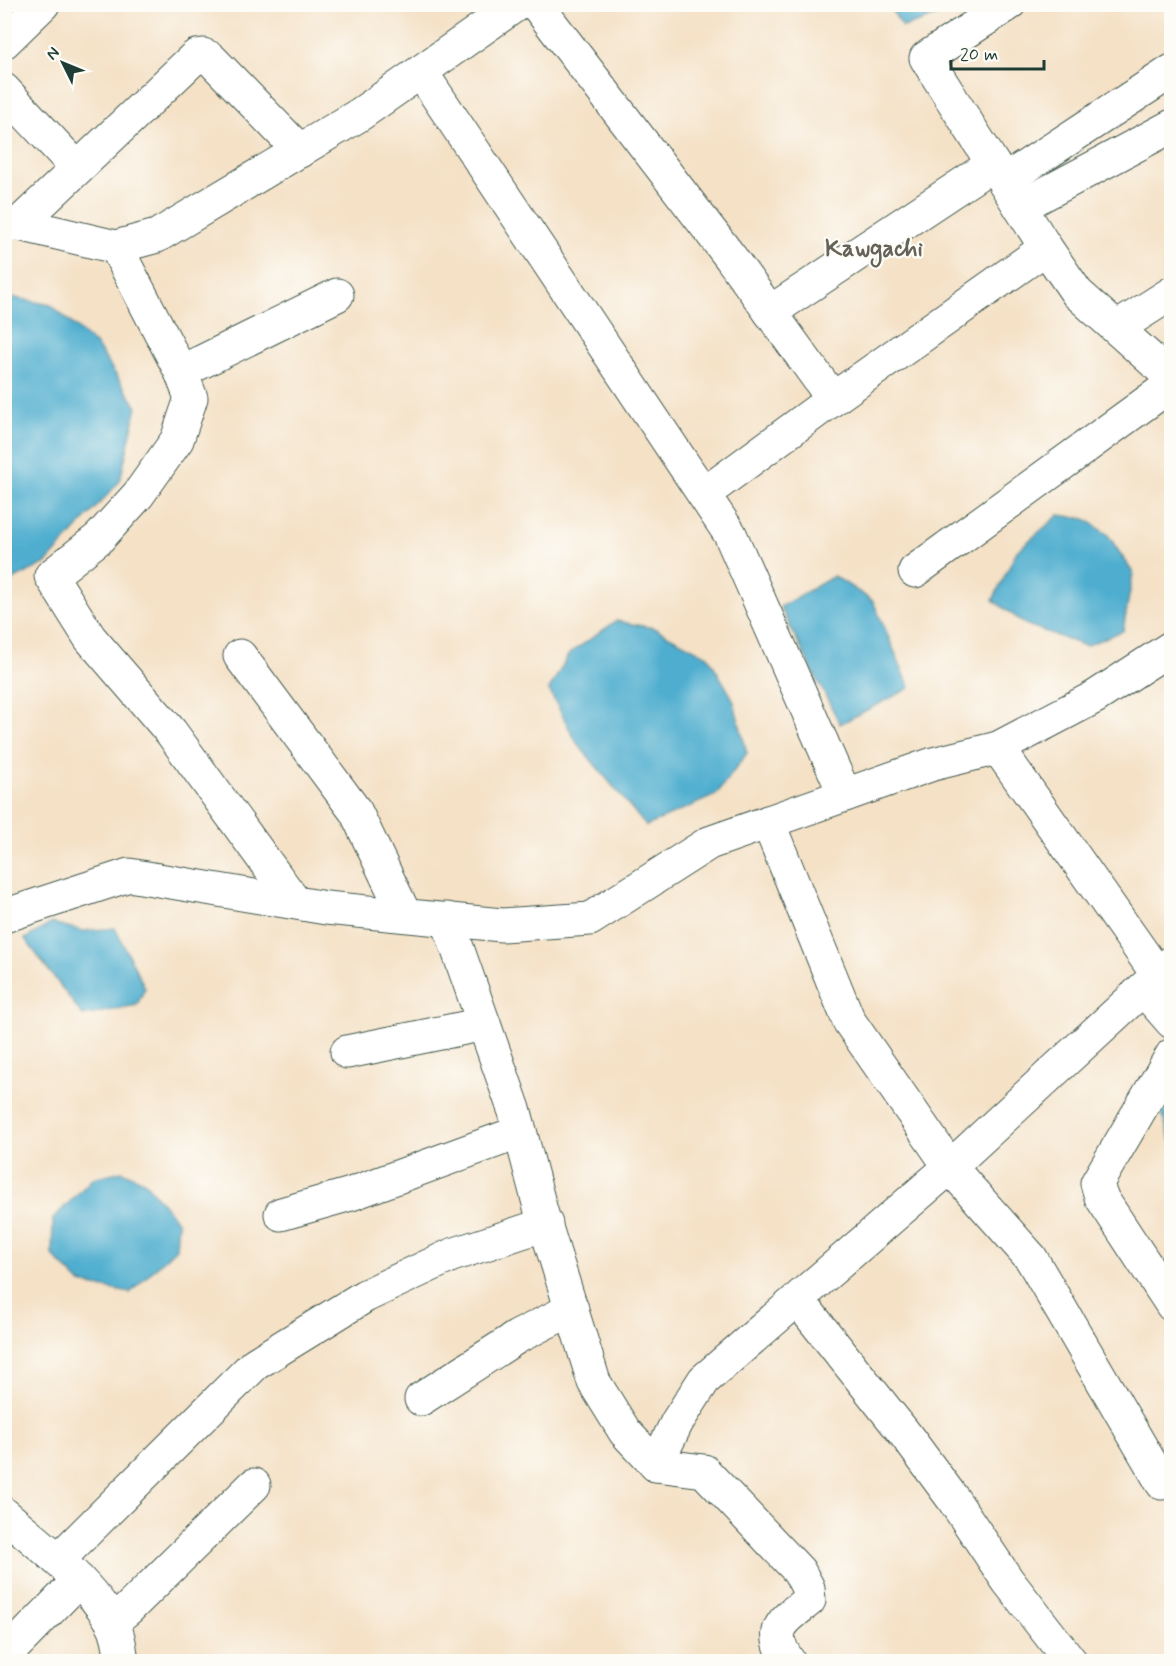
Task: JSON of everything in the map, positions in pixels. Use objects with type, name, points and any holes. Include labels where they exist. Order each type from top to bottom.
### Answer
[{"type":"street","points":[[4,42],[43,4]]},
{"type":"street","points":[[12,225],[116,247],[157,236],[359,115],[517,4]]},
{"type":"street","points":[[536,4],[731,258],[833,399]]},
{"type":"street","points":[[1009,4],[926,58],[1046,248],[1077,292],[1172,378]]},
{"type":"street","points":[[12,225],[77,168],[196,56],[203,55],[210,58],[300,151]]},
{"type":"street","points":[[770,312],[1006,184],[1172,71]]},
{"type":"street","points":[[421,72],[730,534],[845,795]]},
{"type":"street","points":[[4,90],[77,168]]},
{"type":"street","points":[[1006,184],[1172,126]]},
{"type":"street","points":[[116,247],[181,372],[191,398],[177,440],[138,495],[99,538],[51,576],[90,638],[171,732],[294,901]]},
{"type":"street","points":[[704,494],[1046,248]]},
{"type":"street","points":[[1117,328],[1172,293]]},
{"type":"street","points":[[181,372],[337,295]]},
{"type":"street","points":[[915,571],[1172,384]]},
{"type":"street","points":[[4,916],[129,875],[326,908],[502,925],[590,919],[709,843],[933,764],[998,748],[1095,697],[1172,647]]},
{"type":"street","points":[[240,656],[356,812],[405,915]]},
{"type":"street","points":[[998,748],[1157,975],[1172,1022]]},
{"type":"street","points":[[768,822],[849,1021],[950,1167],[1031,1258],[1161,1483]]},
{"type":"street","points":[[447,919],[520,1132],[594,1382],[625,1431],[656,1465],[704,1471],[799,1571],[808,1588],[809,1600],[780,1624],[778,1637],[789,1662]]},
{"type":"street","points":[[656,1465],[677,1422],[704,1380],[950,1167],[1157,975]]},
{"type":"street","points":[[347,1052],[484,1024]]},
{"type":"street","points":[[1172,1055],[1097,1183],[1101,1197],[1172,1305]]},
{"type":"street","points":[[281,1214],[351,1194],[520,1132]]},
{"type":"street","points":[[4,1657],[68,1570],[255,1364],[365,1296],[452,1256],[546,1224]]},
{"type":"street","points":[[798,1300],[905,1434],[953,1499],[1008,1581],[1071,1662]]},
{"type":"street","points":[[421,1399],[517,1337],[572,1309]]},
{"type":"street","points":[[112,1622],[254,1485]]},
{"type":"street","points":[[4,1514],[68,1570],[112,1622],[120,1642],[122,1662]]},
{"type":"water","points":[[888,5],[958,5],[949,12],[903,27]]},
{"type":"water","points":[[5,296],[51,305],[97,346],[137,407],[120,481],[46,563],[5,584]]},
{"type":"water","points":[[1059,515],[1086,519],[1108,535],[1133,573],[1123,631],[1085,646],[1025,624],[993,600],[1017,551]]},
{"type":"water","points":[[834,576],[873,601],[910,688],[840,724],[780,607]]},
{"type":"water","points":[[616,621],[654,628],[708,656],[733,699],[747,753],[716,795],[646,826],[577,743],[549,690],[569,654]]},
{"type":"water","points":[[52,923],[83,931],[115,928],[145,988],[137,1005],[83,1016],[25,939]]},
{"type":"water","points":[[1171,1102],[1171,1141],[1162,1113]]},
{"type":"water","points":[[122,1171],[144,1181],[178,1222],[176,1248],[130,1293],[80,1283],[52,1255],[53,1219],[93,1178]]},
{"type":"district","name":"Kawgachi","points":[[874,249]]}]
